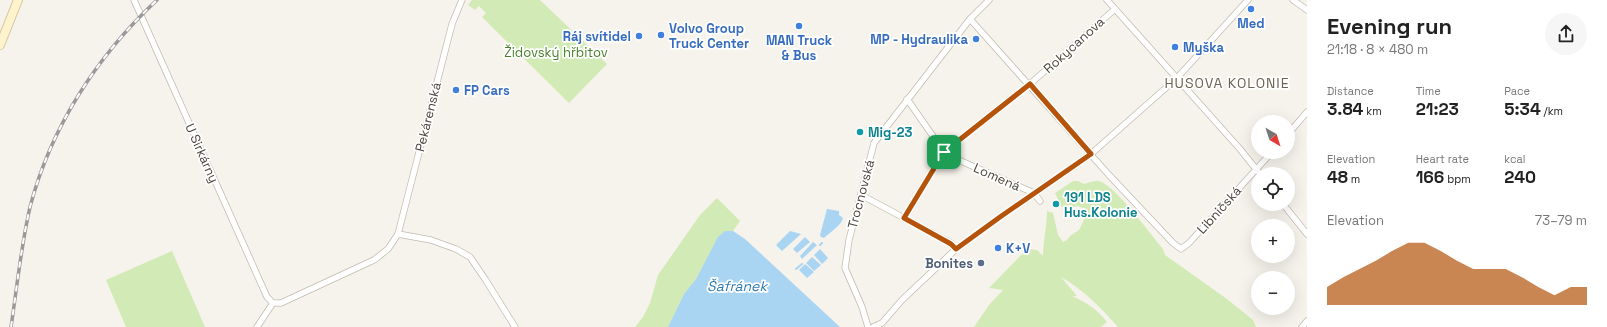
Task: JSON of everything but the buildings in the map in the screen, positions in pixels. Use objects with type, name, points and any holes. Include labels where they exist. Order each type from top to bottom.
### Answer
[{"type":"main road","points":[[0,45],[18,0]]},
{"type":"street","name":"U Sirkárny","points":[[134,0],[267,297],[273,303]]},
{"type":"street","name":"Pekárenská","points":[[398,234],[452,24],[462,0]]},
{"type":"street","name":"Trocnovská","points":[[868,327],[862,307],[845,268],[849,240],[874,143],[970,19],[989,0]]},
{"type":"street","points":[[1107,0],[1240,149],[1254,167]]},
{"type":"street","points":[[873,327],[882,323],[902,300],[956,249],[1091,154],[1177,78],[1248,0]]},
{"type":"street","points":[[1293,0],[1307,10]]},
{"type":"street","name":"Rokycanova","points":[[904,218],[944,152],[1030,84],[1115,9]]},
{"type":"street","points":[[970,19],[1030,84],[1091,154]]},
{"type":"street","points":[[907,99],[944,152]]},
{"type":"street","points":[[1295,126],[1307,112]]},
{"type":"street","name":"Lomená","points":[[944,152],[1034,193],[1040,201]]},
{"type":"street","name":"Libničská","points":[[1091,154],[1181,249],[1189,243],[1251,179]]},
{"type":"street","points":[[861,195],[951,244],[956,249]]},
{"type":"street","points":[[1289,211],[1307,234]]},
{"type":"street","points":[[257,327],[273,303],[281,303],[374,260],[388,249],[398,234],[431,240],[456,249],[470,257],[515,327]]},
{"type":"street","points":[[1302,327],[1307,321]]},
{"type":"green space","name":"Židovský hřbitov","points":[[472,0],[540,0],[607,64],[569,103],[482,17],[486,13],[479,6],[475,10],[468,5]]},
{"type":"green space","points":[[1073,181],[1078,181],[1084,184],[1099,181],[1106,185],[1124,201],[1163,249],[1165,255],[1227,299],[1253,320],[1256,327],[1118,327],[1099,306],[1061,277],[1077,296],[1072,296],[1091,307],[1107,322],[1101,327],[974,327],[989,305],[1003,290],[989,288],[1027,249],[1037,250],[1043,256],[1047,211],[1053,213],[1058,235],[1063,242],[1079,230],[1086,216],[1085,209],[1078,206],[1064,208],[1061,206],[1055,193]]},
{"type":"green space","points":[[717,198],[740,221],[733,231],[725,231],[718,238],[696,279],[684,294],[668,327],[635,327],[643,317],[650,303],[658,275],[700,215]]},
{"type":"green space","points":[[172,251],[205,327],[126,327],[106,280]]},
{"type":"water","points":[[827,209],[839,211],[839,215],[843,218],[838,226],[824,238],[820,235]]},
{"type":"water","name":"Šafránek","points":[[725,231],[733,231],[745,239],[840,327],[668,327],[684,294],[696,279],[718,237]]},
{"type":"water","points":[[790,231],[801,234],[782,251],[776,245]]},
{"type":"water","points":[[805,237],[810,242],[797,253],[793,249]]},
{"type":"water","points":[[813,242],[817,245],[802,259],[800,256]]},
{"type":"water","points":[[820,249],[828,258],[822,264],[814,255]]},
{"type":"water","points":[[812,257],[821,265],[814,271],[806,263]]},
{"type":"water","points":[[805,264],[814,272],[807,278],[799,270]]},
{"type":"waterway","points":[[796,269],[802,264]]},
{"type":"railway","points":[[11,327],[30,207],[39,177],[50,149],[79,94],[96,69],[135,22],[157,0]]},
{"type":"place","name":"Med","points":[[1251,9]]},
{"type":"place","name":"MAN Truck & Bus","points":[[799,26]]},
{"type":"place","name":"Volvo Group Truck Center","points":[[661,35]]},
{"type":"place","name":"Ráj svítidel","points":[[639,36]]},
{"type":"place","name":"MP - Hydraulika","points":[[976,39]]},
{"type":"place","name":"Myška","points":[[1175,47]]},
{"type":"place","name":"FP Cars","points":[[456,90]]},
{"type":"place","name":"Mig-23","points":[[860,132]]},
{"type":"place","name":"191 LDS Hus.Kolonie","points":[[1056,204]]},
{"type":"place","name":"K+V","points":[[998,248]]},
{"type":"place","name":"Bonites","points":[[981,263]]},
{"type":"district","name":"HUSOVA KOLONIE","points":[[1227,83]]},
{"type":"route","points":[[1030,84],[1091,154],[956,249],[951,244],[904,218],[944,152],[1030,84]]}]
